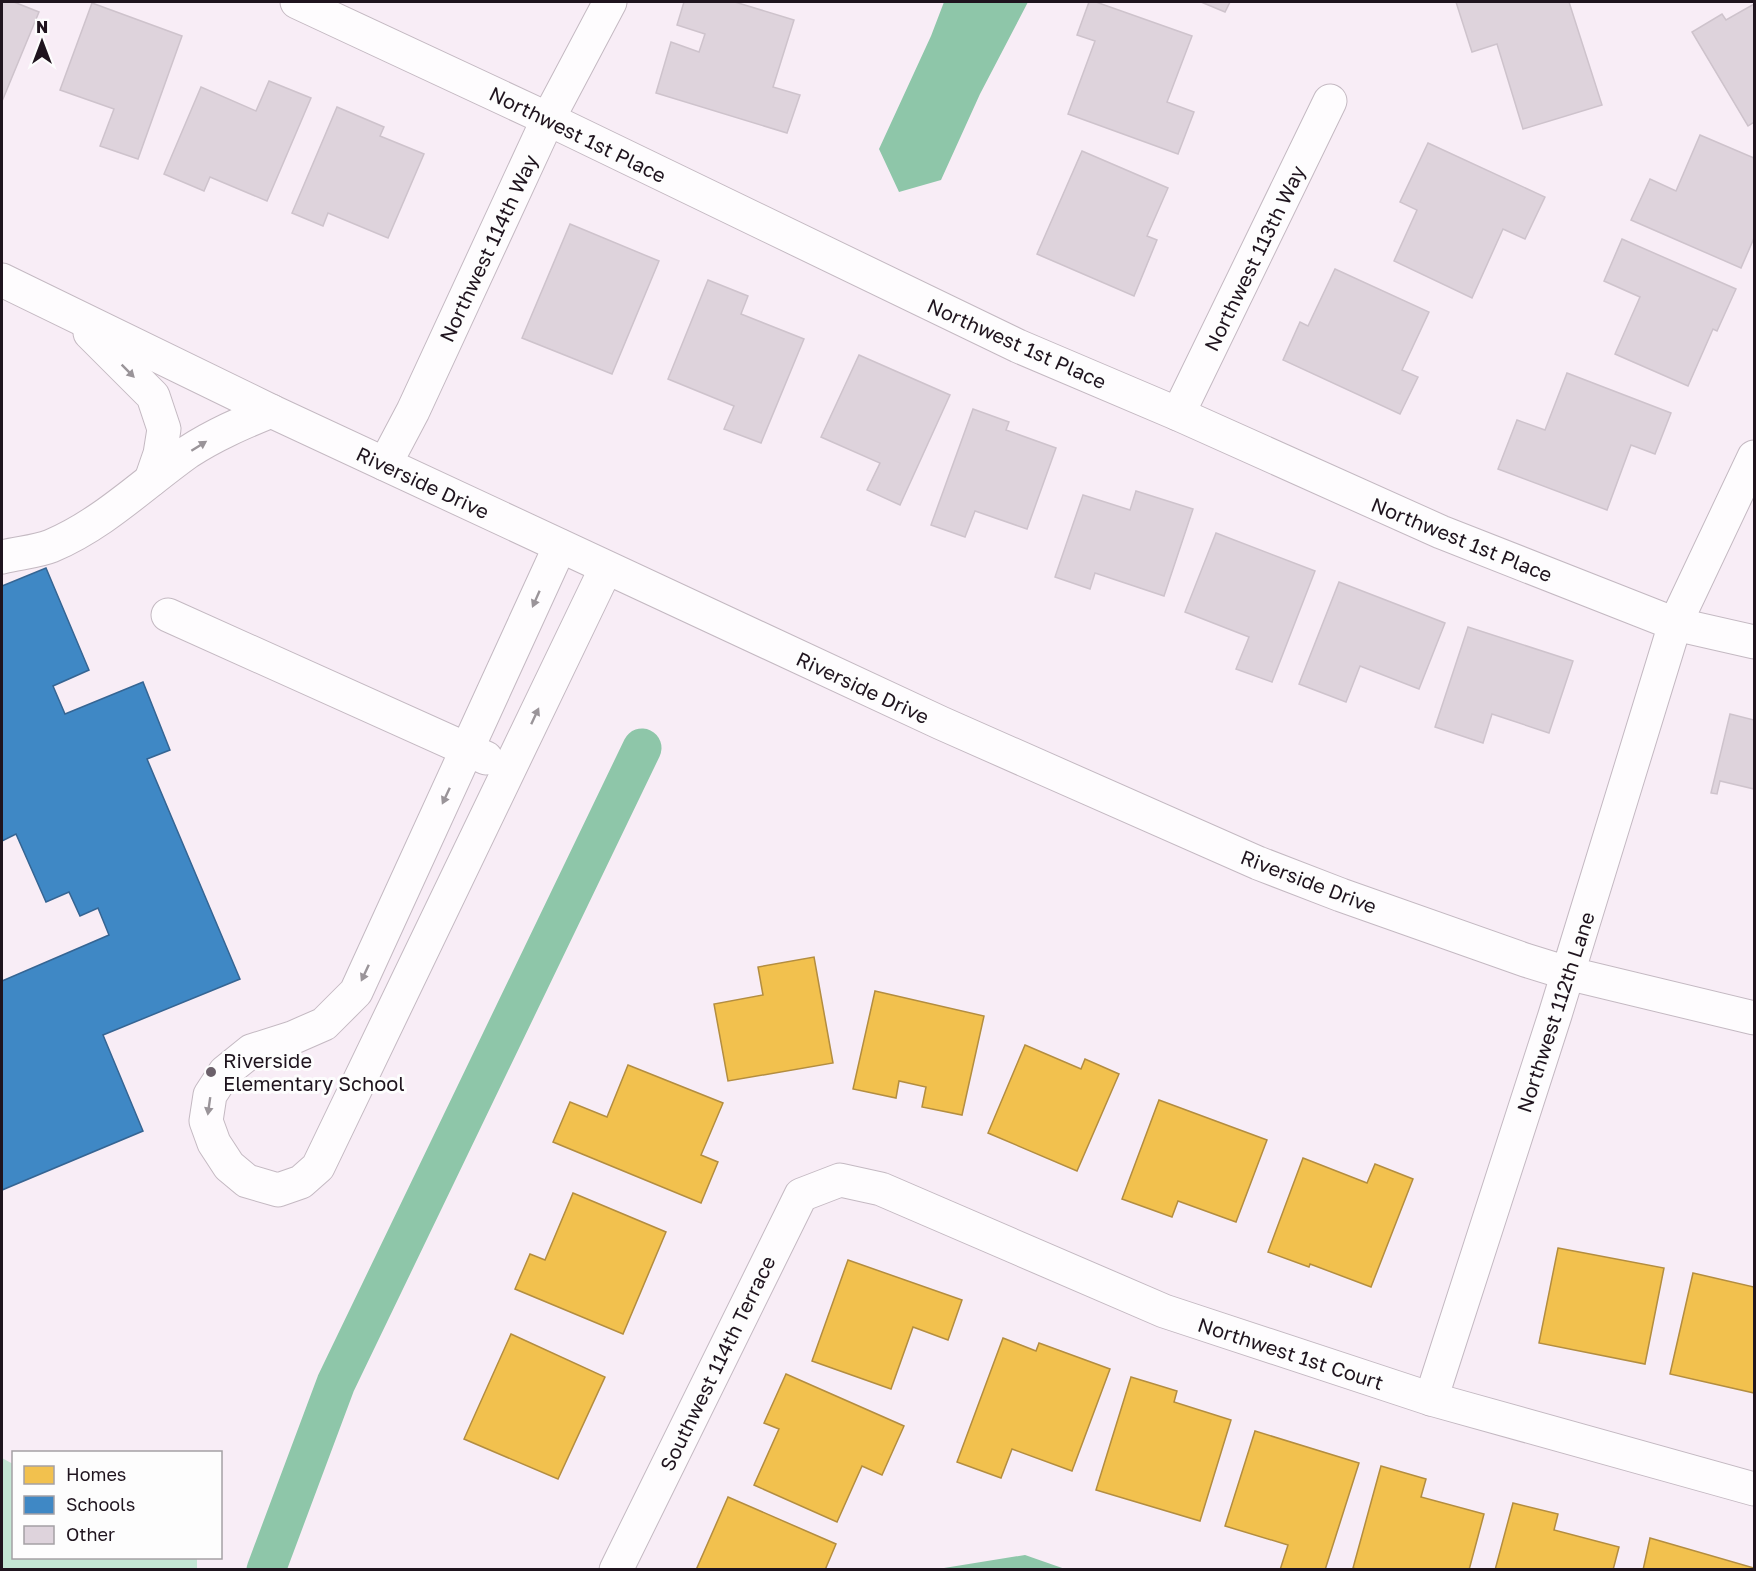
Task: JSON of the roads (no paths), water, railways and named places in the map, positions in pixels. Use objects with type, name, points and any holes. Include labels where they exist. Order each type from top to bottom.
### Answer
[{"type":"street","name":"Northwest 1st Place","points":[[297,2],[548,119],[1018,346],[1178,414],[1441,532],[1675,624],[1755,642]]},
{"type":"street","name":"Northwest 114th Way","points":[[385,464],[413,411],[548,119],[610,2]]},
{"type":"street","name":"Northwest 113th Way","points":[[1178,414],[1330,101]]},
{"type":"street","name":"Riverside Drive","points":[[2,280],[271,411],[940,723],[1258,863],[1525,960],[1567,973],[1755,1018]]},
{"type":"street","points":[[72,315],[153,396],[164,429],[160,454],[151,480]]},
{"type":"street","points":[[2,557],[50,546],[108,514],[205,441],[271,411]]},
{"type":"street","name":"Northwest 112th Lane","points":[[1431,1399],[1675,624],[1755,457]]},
{"type":"street","points":[[560,546],[356,992],[324,1024],[292,1038],[251,1051],[225,1072],[210,1095],[206,1121],[214,1143],[229,1166],[247,1181],[278,1190],[301,1182],[318,1167],[606,567]]},
{"type":"street","points":[[168,615],[510,769]]},
{"type":"street","name":"Northwest 1st Court","points":[[840,1180],[881,1189],[1164,1311],[1431,1399],[1755,1489]]},
{"type":"street","name":"Southwest 114th Terrace","points":[[616,1569],[801,1195],[840,1180]]},
{"type":"waterway","points":[[266,1570],[336,1383],[642,748]]},
{"type":"place","name":"Riverside Elementary School","points":[[211,1072]]}]
